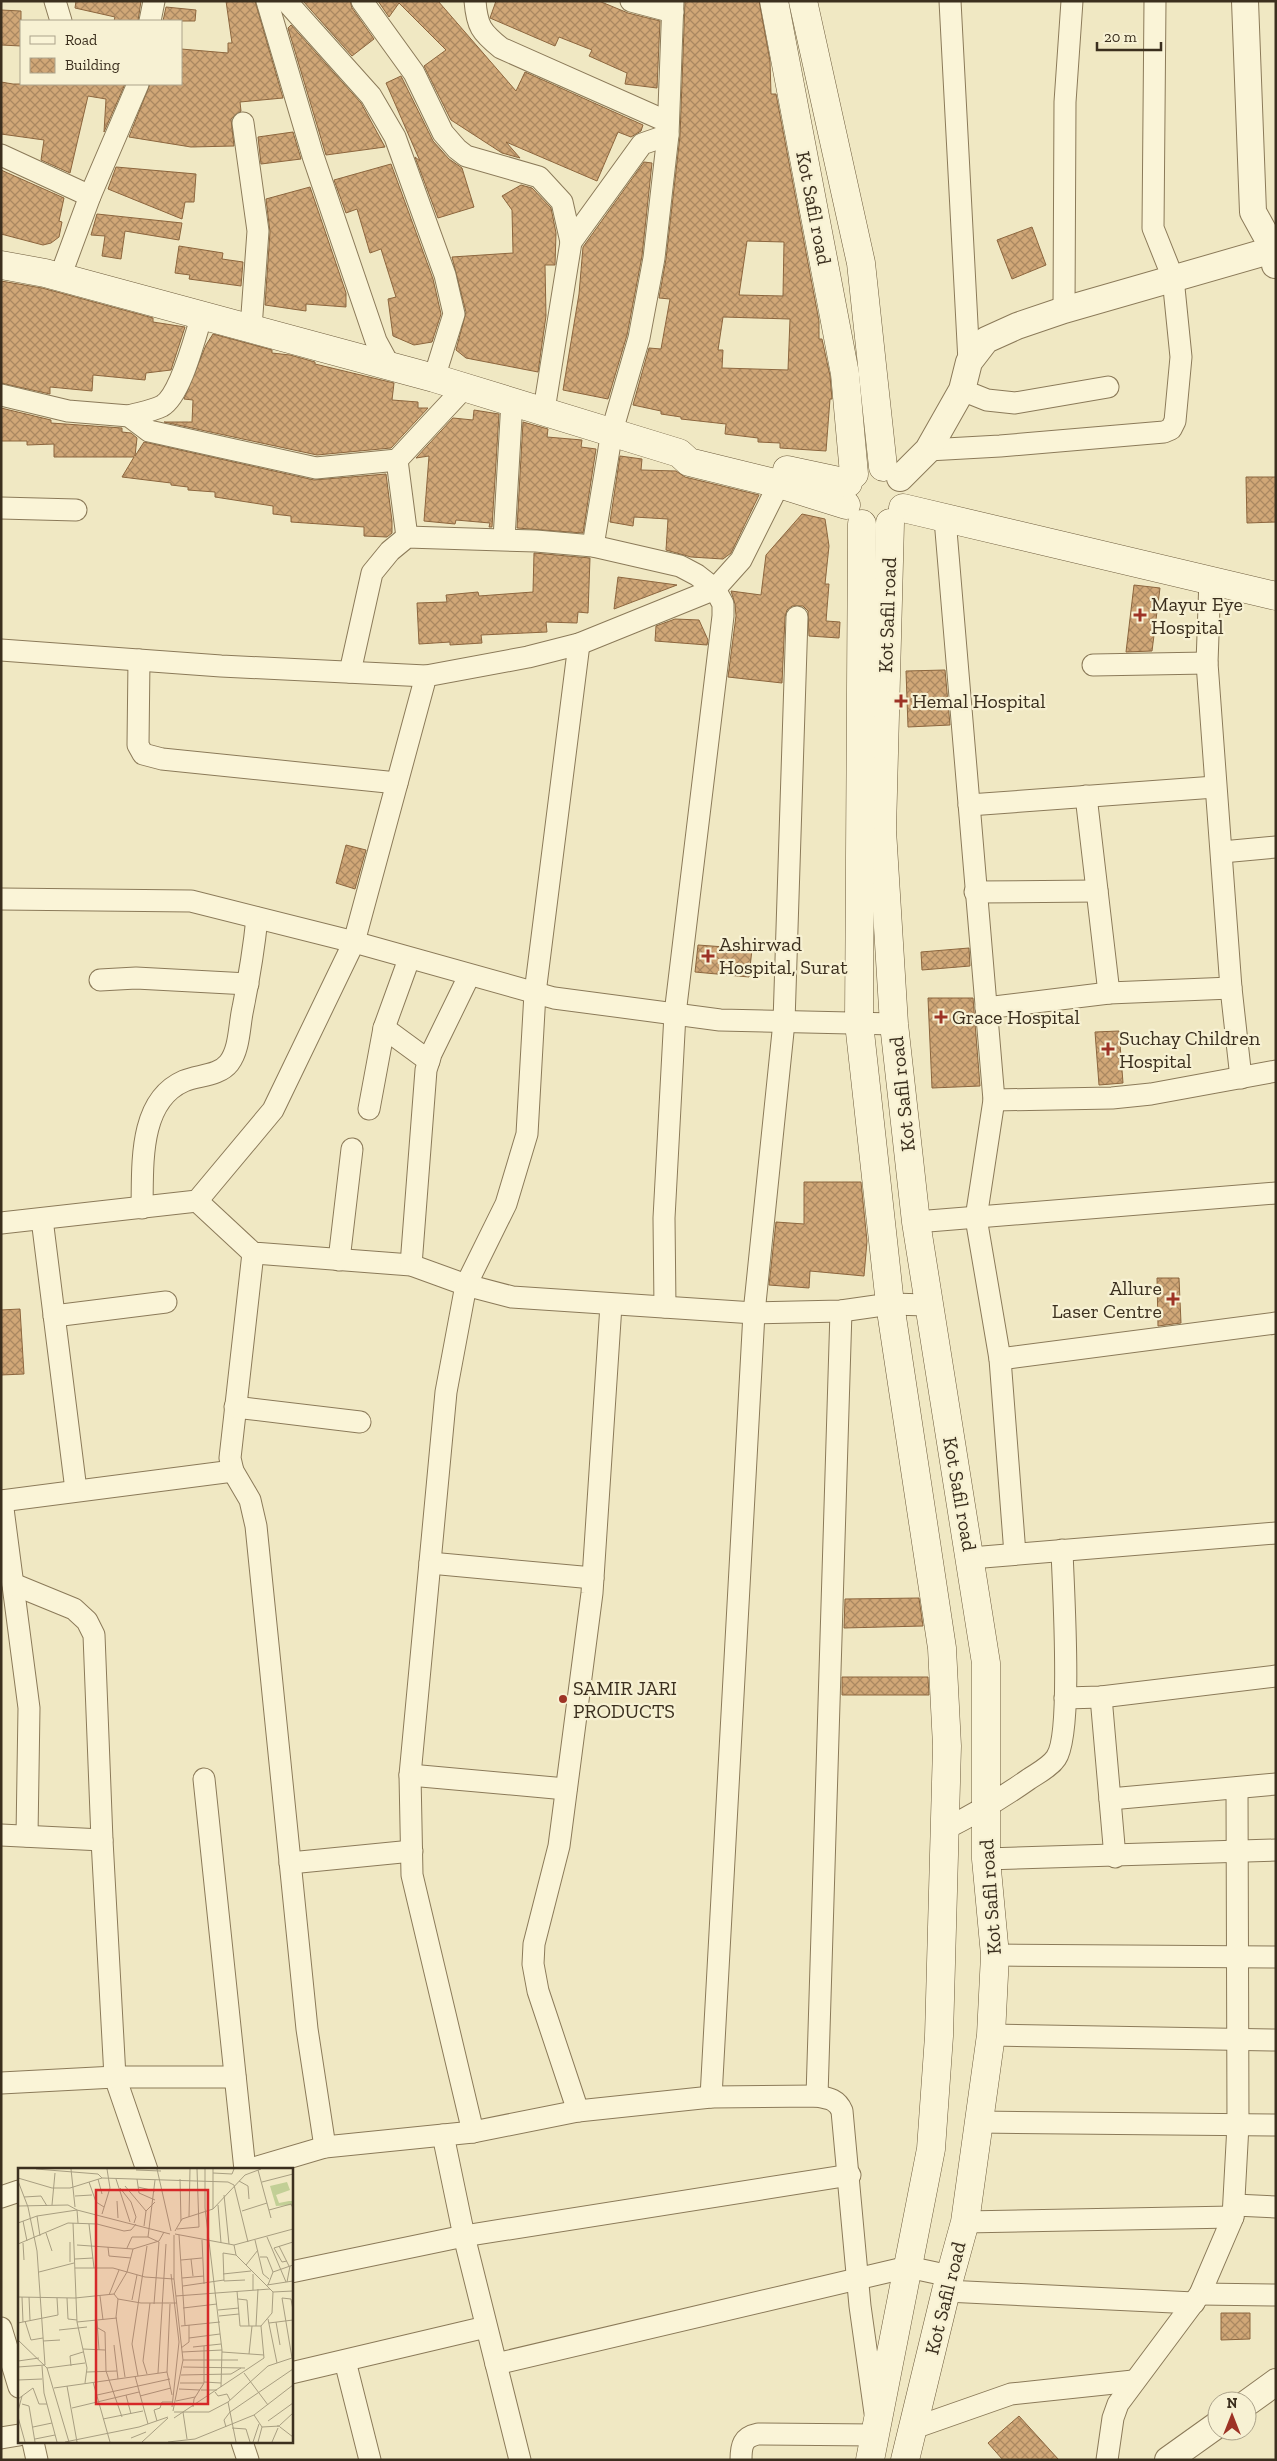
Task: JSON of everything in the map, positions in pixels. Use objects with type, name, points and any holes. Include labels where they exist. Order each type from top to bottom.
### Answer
[{"type":"main road","name":"Kot Safil road","points":[[774,1],[846,374],[853,497],[858,1023],[890,1304],[942,1648],[947,1746],[937,2080],[931,2149],[874,2440]]},
{"type":"main road","name":"Kot Safil road","points":[[803,1],[860,262],[891,472]]},
{"type":"main road","points":[[1,265],[60,277],[389,365],[612,431],[679,453],[689,462],[779,484],[853,497]]},
{"type":"main road","points":[[679,453],[691,449],[853,497],[872,526],[897,515],[945,519],[1210,578],[1276,596]]},
{"type":"main road","points":[[853,497],[862,468],[891,472],[905,492],[897,515]]},
{"type":"main road","name":"Kot Safil road","points":[[897,515],[882,830],[894,1024],[916,1222],[928,1305],[971,1558],[986,1662],[986,1859],[995,1955],[991,2035],[965,2222],[948,2283],[905,2460]]},
{"type":"street","points":[[55,1],[61,20]]},
{"type":"street","points":[[150,20],[154,1]]},
{"type":"street","points":[[267,1],[313,156],[376,341],[389,365]]},
{"type":"street","points":[[286,1],[371,96],[395,137],[445,275],[454,314],[434,378]]},
{"type":"street","points":[[362,1],[414,73],[443,133],[450,142],[466,156],[539,176],[562,202],[571,242],[544,410]]},
{"type":"street","points":[[475,1],[477,21],[485,35],[501,48],[668,128]]},
{"type":"street","points":[[593,546],[612,431],[639,338],[646,303],[654,258],[668,128],[673,7],[631,1]]},
{"type":"street","points":[[928,450],[962,390],[969,362],[950,1]]},
{"type":"street","points":[[1064,310],[1065,102],[1072,1]]},
{"type":"street","points":[[891,472],[928,450],[1056,442],[1164,432],[1171,429],[1177,414],[1182,357],[1173,278],[1153,228],[1155,1]]},
{"type":"street","points":[[969,362],[986,340],[1017,326],[1173,278],[1275,255],[1253,212],[1245,1]]},
{"type":"street","points":[[60,277],[90,196],[138,85]]},
{"type":"street","points":[[243,123],[258,231],[251,328]]},
{"type":"street","points":[[571,242],[642,144],[668,128]]},
{"type":"street","points":[[1,155],[90,196]]},
{"type":"street","points":[[1,395],[68,411],[129,416],[163,405],[170,398],[184,373],[202,315]]},
{"type":"street","points":[[129,416],[149,431],[316,468],[397,460],[465,387]]},
{"type":"street","points":[[962,390],[987,400],[1015,403],[1108,387]]},
{"type":"street","points":[[504,539],[512,401]]},
{"type":"street","points":[[397,460],[407,537]]},
{"type":"street","points":[[1,650],[139,660],[426,676],[528,657],[579,644],[715,589],[741,560],[779,484]]},
{"type":"street","points":[[1,508],[76,510]]},
{"type":"street","points":[[945,519],[994,1100],[976,1218],[1000,1359],[1015,1554]]},
{"type":"street","points":[[350,672],[372,573],[390,551],[407,537],[504,539],[593,546],[680,566],[697,575],[715,589],[723,604],[724,616],[675,1014],[664,1218],[665,1307]]},
{"type":"street","points":[[1210,578],[1207,664],[1231,988],[1242,1078]]},
{"type":"street","points":[[711,2097],[754,1313],[784,1022],[797,617]]},
{"type":"street","points":[[473,2132],[412,1876],[410,1776],[446,1392],[466,1285],[506,1204],[527,1134],[535,993],[579,644]]},
{"type":"street","points":[[139,660],[138,745],[143,754],[162,759],[397,783]]},
{"type":"street","points":[[1093,665],[1207,664]]},
{"type":"street","points":[[1,1223],[197,1202],[273,1110],[354,942],[426,676]]},
{"type":"street","points":[[969,805],[1215,787]]},
{"type":"street","points":[[1086,796],[1109,993]]},
{"type":"street","points":[[1222,852],[1276,846]]},
{"type":"street","points":[[975,892],[1097,891]]},
{"type":"street","points":[[1,899],[191,901],[354,942],[469,976],[554,998],[720,1020],[894,1024]]},
{"type":"street","points":[[142,1208],[144,1149],[151,1117],[157,1106],[173,1087],[185,1080],[223,1070],[235,1052],[248,984],[257,918]]},
{"type":"street","points":[[369,1109],[384,1028],[409,958]]},
{"type":"street","points":[[411,1265],[424,1087],[429,1061],[469,976]]},
{"type":"street","points":[[100,980],[146,979],[248,984]]},
{"type":"street","points":[[986,1008],[1109,993],[1231,988]]},
{"type":"street","points":[[384,1028],[429,1061]]},
{"type":"street","points":[[994,1100],[1112,1098],[1276,1071]]},
{"type":"street","points":[[339,1260],[352,1149]]},
{"type":"street","points":[[916,1222],[1276,1193]]},
{"type":"street","points":[[197,1202],[253,1253],[411,1265],[466,1285],[512,1297],[754,1313],[841,1311],[890,1304],[928,1305]]},
{"type":"street","points":[[42,1219],[76,1490]]},
{"type":"street","points":[[253,1253],[230,1444],[233,1471],[250,1500],[256,1526],[307,2028],[325,2147]]},
{"type":"street","points":[[54,1316],[166,1302]]},
{"type":"street","points":[[578,2111],[538,1991],[533,1964],[534,1944],[559,1846],[593,1578],[611,1305]]},
{"type":"street","points":[[817,2096],[841,1311]]},
{"type":"street","points":[[1000,1359],[1276,1323]]},
{"type":"street","points":[[235,1407],[360,1422]]},
{"type":"street","points":[[27,1836],[29,1708],[2,1501],[233,1471]]},
{"type":"street","points":[[971,1558],[1276,1532]]},
{"type":"street","points":[[945,1829],[986,1809],[1055,1759],[1061,1748],[1065,1698],[1062,1550]]},
{"type":"street","points":[[430,1563],[593,1578]]},
{"type":"street","points":[[13,1584],[74,1609],[87,1621],[94,1635],[102,1840],[115,2078],[146,2168]]},
{"type":"street","points":[[1065,1698],[1101,1697],[1276,1676]]},
{"type":"street","points":[[1101,1697],[1115,1857]]},
{"type":"street","points":[[410,1776],[566,1790]]},
{"type":"street","points":[[204,1779],[246,2168]]},
{"type":"street","points":[[1110,1799],[1276,1784]]},
{"type":"street","points":[[1107,2460],[1113,2418],[1121,2398],[1197,2298],[1234,2211],[1238,2125],[1236,1788]]},
{"type":"street","points":[[1,1835],[102,1840]]},
{"type":"street","points":[[986,1859],[1115,1857],[1276,1850]]},
{"type":"street","points":[[290,1863],[412,1851]]},
{"type":"street","points":[[995,1955],[1276,1957]]},
{"type":"street","points":[[991,2035],[1276,2040]]},
{"type":"street","points":[[1,2083],[115,2078],[235,2077]]},
{"type":"street","points":[[253,2168],[325,2147],[473,2132],[578,2111],[711,2097],[817,2096],[833,2099],[840,2105],[842,2111],[850,2175],[874,2440],[758,2434],[749,2436],[743,2442],[741,2460]]},
{"type":"street","points":[[978,2122],[1276,2125]]},
{"type":"street","points":[[443,2135],[464,2236],[520,2460]]},
{"type":"street","points":[[292,2272],[464,2236],[850,2175]]},
{"type":"street","points":[[1,2197],[18,2191]]},
{"type":"street","points":[[965,2222],[1234,2211],[1276,2207]]},
{"type":"street","points":[[496,2364],[908,2267],[948,2283],[1197,2298],[1276,2295]]},
{"type":"street","points":[[292,2373],[486,2327]]},
{"type":"street","points":[[1,2328],[14,2354],[18,2380]]},
{"type":"street","points":[[345,2361],[370,2460]]},
{"type":"street","points":[[914,2428],[1011,2394],[1133,2381]]},
{"type":"street","points":[[1257,2396],[1276,2382]]},
{"type":"street","points":[[1168,2460],[1207,2432]]},
{"type":"street","points":[[1,2438],[18,2435]]},
{"type":"street","points":[[33,2444],[37,2460]]},
{"type":"street","points":[[243,2444],[248,2460]]},
{"type":"building","points":[[76,1],[141,1],[138,20],[114,20],[115,17],[75,8]]},
{"type":"building","points":[[226,1],[255,1],[283,98],[240,102],[241,111],[231,119],[234,146],[191,147],[129,137],[150,85],[182,85],[182,49],[228,53],[228,43],[232,43]]},
{"type":"building","points":[[303,1],[350,1],[352,8],[374,39],[352,56]]},
{"type":"building","points":[[378,1],[438,1],[516,91],[525,72],[643,125],[641,131],[631,137],[618,132],[597,181],[506,142],[520,158],[502,153],[451,120],[424,66],[446,50],[399,3],[389,17]]},
{"type":"building","points":[[496,1],[599,1],[628,13],[660,21],[657,88],[625,84],[627,73],[589,56],[592,50],[559,37],[555,46],[490,18]]},
{"type":"building","points":[[685,1],[759,1],[770,61],[771,94],[776,94],[819,321],[819,339],[822,339],[830,376],[832,399],[830,399],[826,451],[780,448],[780,443],[758,442],[758,438],[725,434],[726,424],[681,419],[681,417],[661,414],[661,411],[633,405],[649,348],[661,349],[670,299],[659,298],[666,259],[680,136]],"holes":[[[747,241],[784,242],[783,296],[739,295]],[[723,317],[790,319],[788,370],[722,368],[723,350],[718,350]]]},
{"type":"building","points":[[166,7],[196,10],[195,21],[163,20]]},
{"type":"building","points":[[1,10],[21,11],[20,46],[1,45]]},
{"type":"building","points":[[291,25],[361,103],[385,147],[326,155],[288,28]]},
{"type":"building","points":[[401,76],[433,141],[449,159],[462,168],[474,207],[438,218],[415,157],[420,161],[386,83]]},
{"type":"building","points":[[1,82],[20,85],[125,85],[104,132],[106,99],[88,96],[70,173],[41,160],[44,140],[1,134]]},
{"type":"building","points":[[293,132],[301,159],[261,164],[258,137]]},
{"type":"building","points":[[644,162],[652,163],[642,256],[627,335],[608,399],[563,390],[579,294],[583,247]]},
{"type":"building","points":[[391,164],[433,279],[441,314],[432,342],[414,345],[393,336],[388,299],[396,297],[381,249],[370,253],[357,209],[346,213],[334,180]]},
{"type":"building","points":[[116,167],[196,174],[194,202],[185,202],[182,219],[108,189]]},
{"type":"building","points":[[1,170],[64,198],[59,221],[62,222],[59,237],[51,243],[43,245],[1,234]]},
{"type":"building","points":[[521,185],[532,188],[551,208],[556,233],[555,265],[545,265],[546,316],[538,372],[466,358],[456,350],[466,312],[452,257],[513,253],[512,210],[502,196]]},
{"type":"building","points":[[310,187],[346,293],[346,307],[306,304],[306,311],[265,305],[270,232],[266,199]]},
{"type":"building","points":[[97,214],[182,223],[179,240],[125,231],[121,259],[102,256],[105,236],[91,235]]},
{"type":"building","points":[[1032,227],[1046,265],[1012,279],[997,240]]},
{"type":"building","points":[[179,246],[223,253],[222,259],[243,262],[241,286],[189,279],[190,275],[175,273]]},
{"type":"building","points":[[1,281],[42,288],[153,318],[153,322],[185,327],[171,370],[146,373],[145,380],[93,375],[92,391],[50,387],[50,394],[1,383]]},
{"type":"building","points":[[213,334],[272,350],[272,353],[290,355],[315,362],[315,364],[394,383],[392,400],[418,402],[418,408],[428,408],[391,448],[317,455],[164,422],[192,422],[193,400],[184,399],[206,345]]},
{"type":"building","points":[[1,408],[51,420],[51,423],[122,428],[122,432],[131,433],[137,438],[135,456],[144,442],[314,480],[386,474],[392,533],[387,537],[364,536],[364,527],[291,522],[291,516],[273,514],[273,506],[215,497],[215,492],[188,490],[188,487],[171,485],[171,483],[122,477],[134,457],[54,457],[54,444],[27,445],[27,441],[1,441]]},
{"type":"building","points":[[474,410],[499,414],[492,527],[489,527],[490,523],[456,520],[455,524],[424,521],[429,456],[416,458],[453,418],[473,420]]},
{"type":"building","points":[[523,422],[548,429],[547,437],[582,440],[581,447],[596,449],[583,533],[517,528]]},
{"type":"building","points":[[620,456],[642,459],[641,470],[676,471],[685,477],[759,495],[731,553],[723,559],[691,557],[666,550],[668,519],[634,517],[633,526],[610,522]]},
{"type":"building","points":[[1246,477],[1276,477],[1276,522],[1247,523]]},
{"type":"building","points":[[802,514],[825,519],[829,546],[825,584],[829,584],[826,621],[840,622],[839,638],[809,636],[808,611],[803,606],[792,606],[787,610],[785,617],[782,683],[728,677],[736,616],[731,591],[761,595],[766,555]]},
{"type":"building","points":[[534,553],[590,558],[588,613],[578,612],[577,623],[546,622],[547,632],[481,635],[482,643],[450,645],[450,642],[419,644],[417,603],[447,602],[446,595],[478,592],[479,596],[533,592]]},
{"type":"building","points":[[618,577],[677,585],[614,609]]},
{"type":"building","points":[[1134,585],[1160,588],[1152,651],[1126,652]]},
{"type":"building","points":[[675,619],[699,620],[708,640],[707,645],[655,641],[656,626]]},
{"type":"building","points":[[945,670],[950,725],[908,727],[906,671]]},
{"type":"building","points":[[346,845],[366,850],[355,889],[336,883]]},
{"type":"building","points":[[698,945],[752,949],[749,977],[695,972]]},
{"type":"building","points":[[969,948],[970,966],[922,970],[921,952]]},
{"type":"building","points":[[928,998],[973,998],[980,1086],[932,1088]]},
{"type":"building","points":[[1119,1031],[1123,1083],[1099,1085],[1095,1032]]},
{"type":"building","points":[[804,1182],[861,1182],[867,1241],[864,1276],[810,1271],[809,1288],[769,1285],[776,1222],[804,1224]]},
{"type":"building","points":[[1157,1278],[1179,1278],[1181,1323],[1158,1326]]},
{"type":"building","points":[[20,1309],[24,1374],[1,1375],[1,1310]]},
{"type":"building","points":[[919,1598],[923,1626],[844,1628],[845,1599]]},
{"type":"building","points":[[842,1677],[928,1677],[929,1695],[842,1695]]},
{"type":"building","points":[[1221,2313],[1250,2313],[1250,2339],[1221,2340]]},
{"type":"building","points":[[1019,2416],[1059,2460],[1003,2460],[988,2443]]},
{"type":"place","name":"Mayur Eye Hospital","points":[[1140,615]]},
{"type":"place","name":"Hemal Hospital","points":[[901,701]]},
{"type":"place","name":"Ashirwad Hospital, Surat","points":[[708,956]]},
{"type":"place","name":"Grace Hospital","points":[[941,1017]]},
{"type":"place","name":"Suchay Children Hospital","points":[[1108,1049]]},
{"type":"place","name":"Allure Laser Centre","points":[[1173,1299]]},
{"type":"place","name":"SAMIR JARI PRODUCTS","points":[[563,1699]]}]
